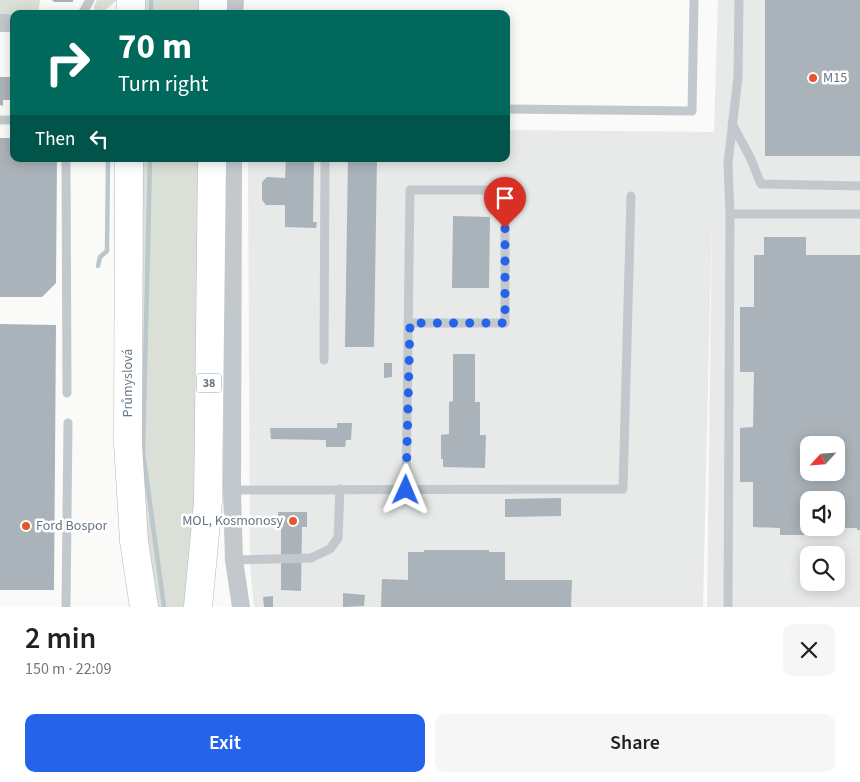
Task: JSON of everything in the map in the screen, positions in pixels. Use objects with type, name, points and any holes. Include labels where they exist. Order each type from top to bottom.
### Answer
[{"type":"main road","name":"Průmyslová","points":[[129,162],[128,444],[134,541],[144,607]]},
{"type":"main road","name":"38","points":[[198,607],[208,502],[212,162]]},
{"type":"street","points":[[233,162],[232,490],[234,560],[241,607]]},
{"type":"lane","points":[[510,109],[692,111],[694,0]]},
{"type":"lane","points":[[728,607],[730,214],[728,163],[738,77],[738,0]]},
{"type":"lane","points":[[732,124],[750,157],[761,184],[860,186]]},
{"type":"lane","points":[[66,162],[68,393]]},
{"type":"lane","points":[[324,360],[325,162]]},
{"type":"lane","points":[[406,490],[410,323],[410,190],[505,190],[505,323],[410,323]]},
{"type":"lane","points":[[232,490],[623,488],[631,196]]},
{"type":"lane","points":[[730,214],[860,214]]},
{"type":"lane","points":[[66,607],[68,423]]},
{"type":"lane","points":[[234,560],[311,558],[330,549],[338,538],[340,489]]},
{"type":"shaded area","points":[[0,0],[40,0],[38,10],[10,10],[10,14],[0,14]]},
{"type":"shaded area","points":[[97,0],[117,0],[105,10],[95,10]]},
{"type":"shaded area","points":[[142,0],[203,0],[203,10],[142,10]]},
{"type":"shaded area","points":[[718,0],[860,0],[860,607],[707,607],[712,214],[703,607],[254,607],[250,567],[248,162],[510,162],[510,130],[714,132]]},
{"type":"shaded area","points":[[140,162],[201,162],[196,503],[189,607],[154,607],[139,486]]},
{"type":"building","points":[[52,0],[73,0],[73,2],[54,2]]},
{"type":"building","name":"M15","points":[[765,0],[860,0],[860,156],[765,156]]},
{"type":"building","points":[[0,77],[10,77],[10,100],[3,100],[3,106],[0,105]]},
{"type":"building","points":[[0,138],[10,138],[10,162],[57,162],[56,283],[42,297],[0,297]]},
{"type":"building","points":[[286,162],[314,162],[313,222],[317,222],[316,228],[285,227],[285,205],[266,205],[262,200],[262,182],[267,177],[285,178]]},
{"type":"building","points":[[348,162],[377,162],[374,347],[345,347]]},
{"type":"building","points":[[453,216],[490,217],[489,288],[452,288]]},
{"type":"building","points":[[764,237],[806,237],[806,255],[860,255],[860,530],[857,530],[857,528],[845,528],[845,491],[800,491],[800,535],[780,535],[780,528],[753,527],[753,482],[740,482],[740,428],[753,427],[754,372],[740,372],[740,307],[754,307],[754,255],[764,255]]},
{"type":"building","points":[[0,324],[56,325],[54,590],[0,590]]},
{"type":"building","points":[[453,354],[475,354],[475,402],[480,402],[480,435],[486,435],[485,468],[443,467],[441,435],[449,434],[449,402],[453,401]]},
{"type":"building","points":[[384,363],[392,363],[392,377],[384,378]]},
{"type":"building","points":[[337,423],[352,423],[351,440],[346,440],[345,447],[326,447],[326,440],[271,439],[270,428],[337,428]]},
{"type":"building","points":[[561,498],[561,516],[505,517],[505,499]]},
{"type":"building","points":[[278,512],[307,512],[307,527],[302,527],[301,591],[281,590],[281,527],[278,527]]},
{"type":"building","points":[[424,550],[489,550],[489,552],[505,552],[505,580],[572,580],[571,607],[381,607],[382,579],[408,580],[408,552],[424,552]]},
{"type":"building","points":[[343,593],[365,595],[364,606],[343,607]]},
{"type":"building","points":[[273,596],[273,607],[264,607],[263,597]]},
{"type":"waterway","points":[[151,0],[151,10]]},
{"type":"waterway","points":[[98,266],[100,257],[107,251],[108,162]]},
{"type":"waterway","points":[[150,162],[143,452],[164,607]]},
{"type":"place","name":"M15","points":[[813,78]]},
{"type":"place","name":"MOL, Kosmonosy","points":[[293,521]]},
{"type":"place","name":"Ford Bospor","points":[[26,526]]},
{"type":"route","points":[[406,490],[410,323],[505,323],[505,228]]}]
